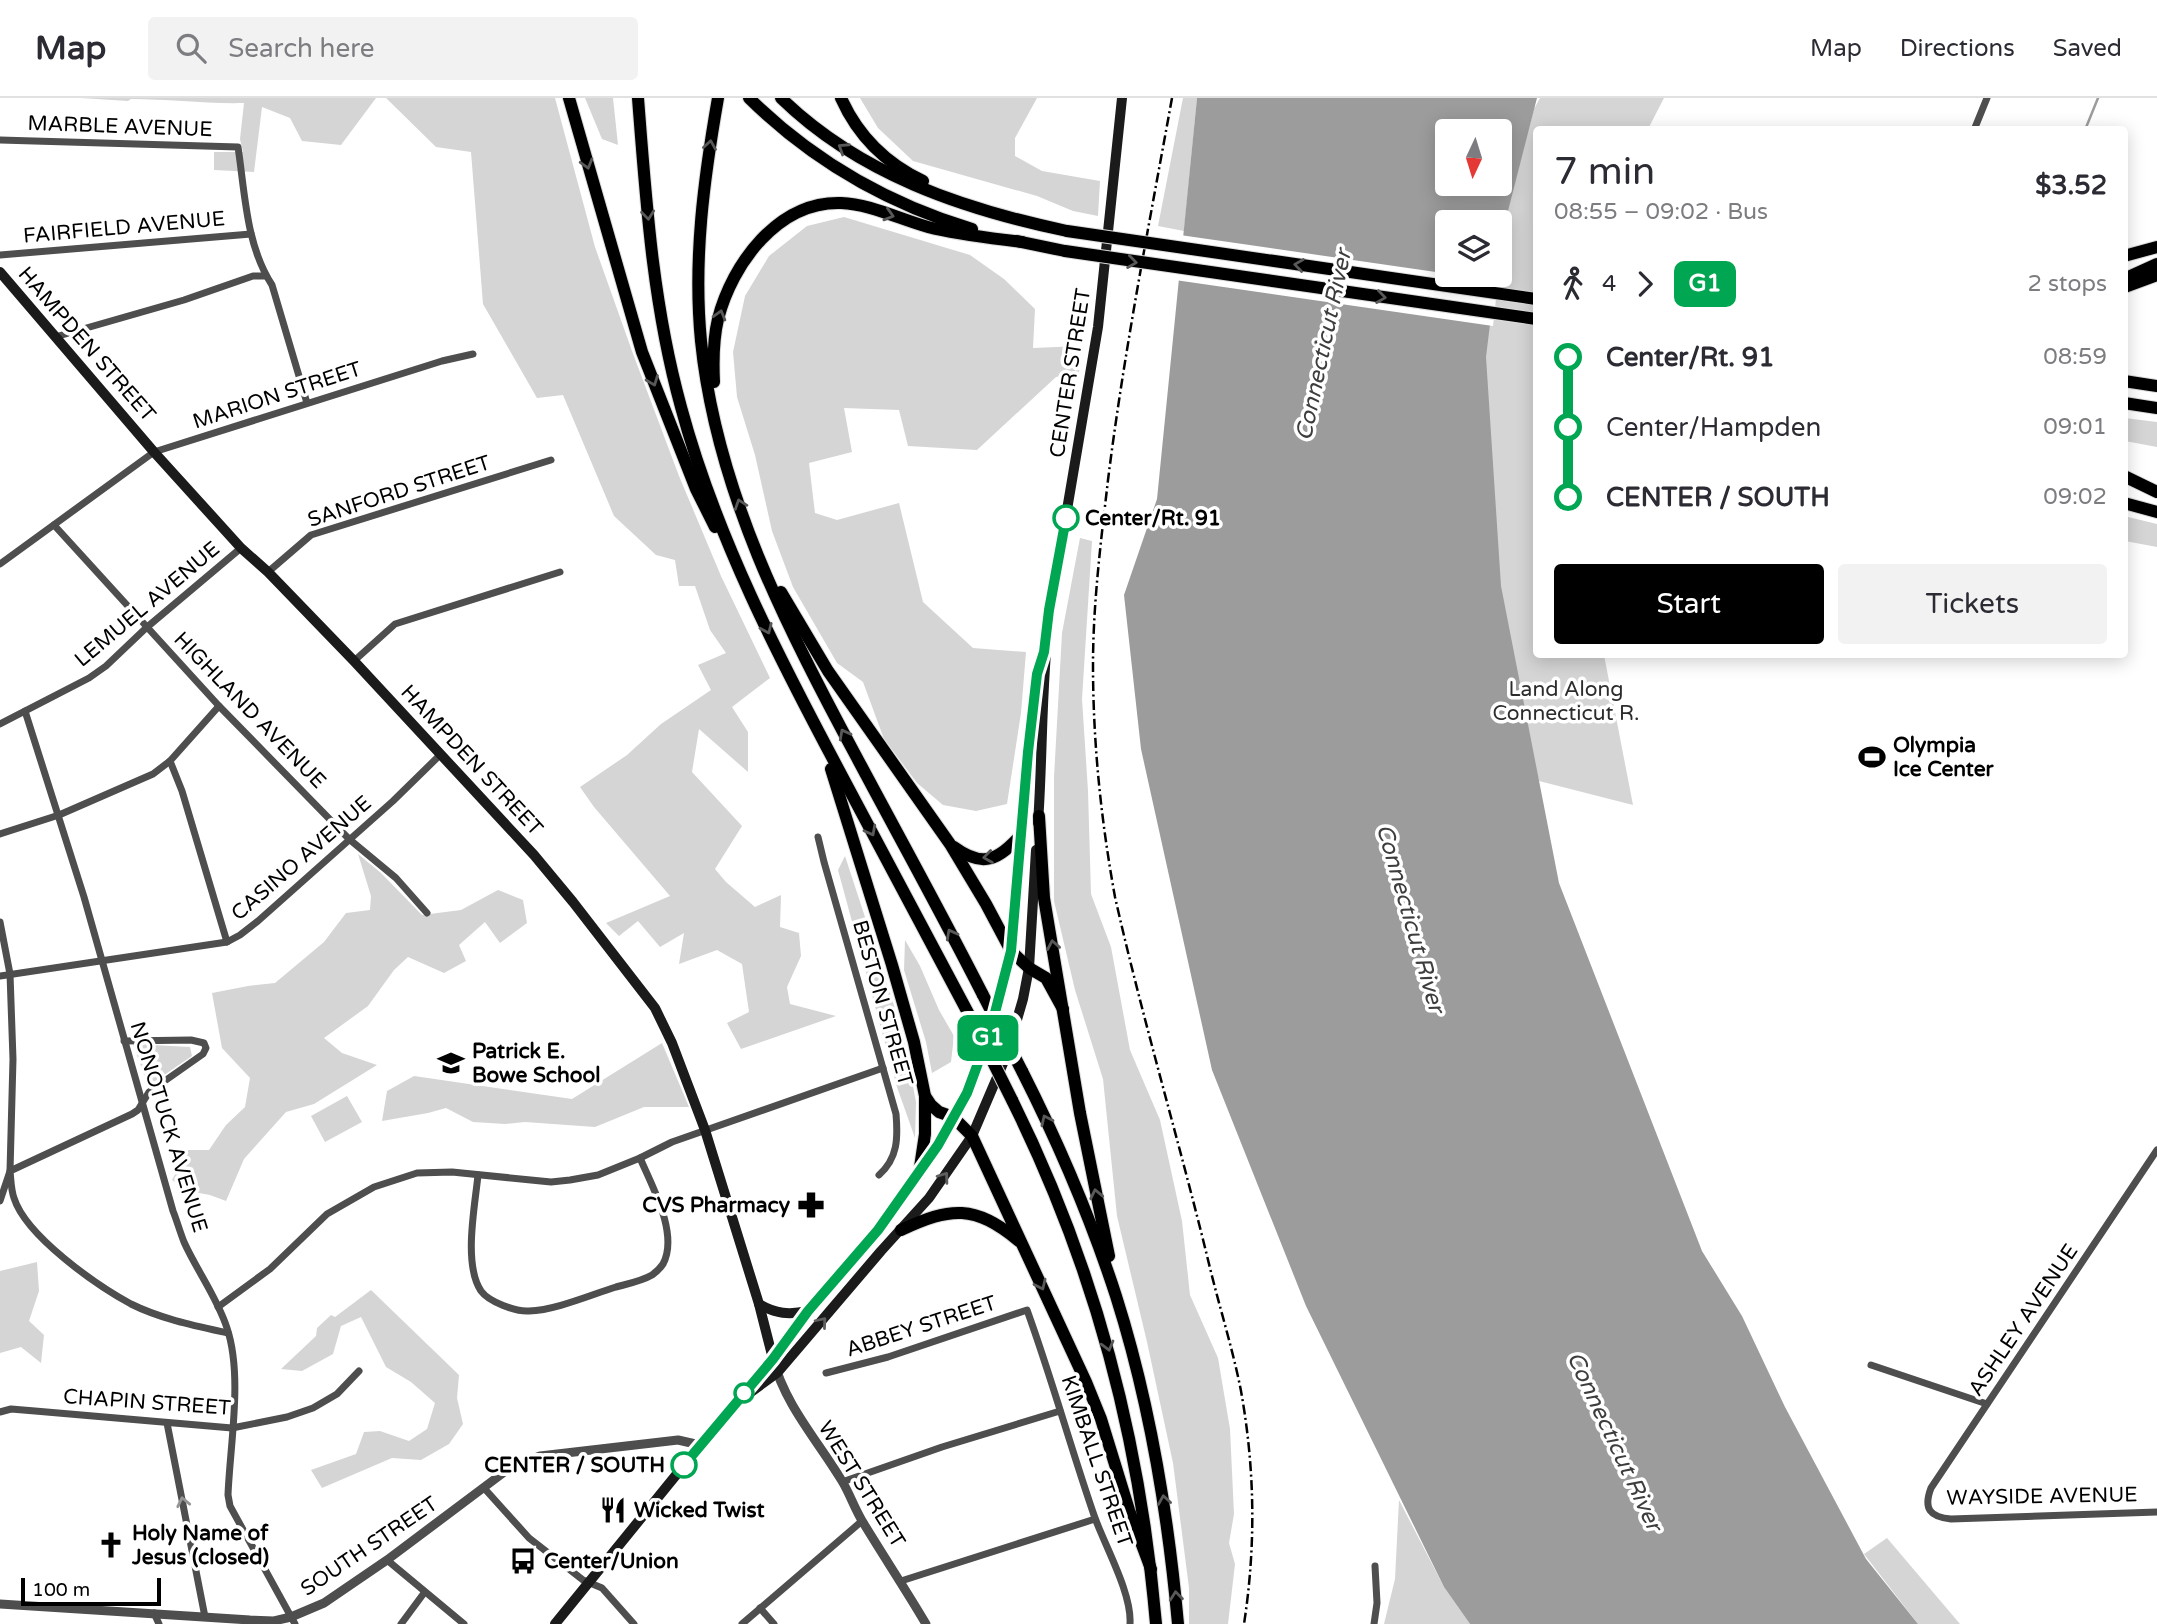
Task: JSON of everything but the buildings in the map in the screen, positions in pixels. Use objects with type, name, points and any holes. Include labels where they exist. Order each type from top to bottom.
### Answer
[{"type":"highway","points":[[569,98],[647,368],[696,489],[739,567]]},
{"type":"highway","points":[[638,98],[650,241],[665,342],[691,440],[713,504],[776,649],[974,1024],[1063,1213],[1101,1321],[1131,1443],[1151,1569],[1156,1624]]},
{"type":"highway","points":[[718,98],[700,223],[699,308],[708,390],[724,455],[756,548],[789,627],[983,995],[1053,1135],[1106,1267],[1126,1332]]},
{"type":"highway","points":[[749,98],[802,145],[859,183],[927,214],[1022,242]]},
{"type":"highway","points":[[781,98],[828,138],[883,171],[946,198],[1010,218],[1067,231],[1533,299]]},
{"type":"highway","points":[[841,98],[851,118],[868,141],[900,169],[1010,218]]},
{"type":"highway","points":[[724,455],[715,406],[713,347],[726,296],[744,261],[764,237],[787,218],[817,205],[851,204],[951,232],[1065,251],[1533,319]]},
{"type":"highway","points":[[2128,255],[2157,247]]},
{"type":"highway","points":[[2128,277],[2157,264]]},
{"type":"highway","points":[[2128,286],[2157,275]]},
{"type":"highway","points":[[2128,382],[2157,386]]},
{"type":"highway","points":[[2128,404],[2157,408]]},
{"type":"highway","points":[[2128,476],[2157,484]]},
{"type":"highway","points":[[2128,477],[2157,492]]},
{"type":"highway","points":[[2128,504],[2157,512]]},
{"type":"highway","points":[[756,548],[828,671],[950,844],[1011,951],[1029,968],[1046,978],[1063,1009]]},
{"type":"highway","points":[[820,735],[914,1042],[925,1096],[925,1134],[919,1174]]},
{"type":"highway","points":[[1039,816],[1044,898],[1063,1009],[1096,1194],[1158,1466],[1173,1567],[1178,1624]]},
{"type":"highway","points":[[950,844],[966,856],[980,860],[992,859],[1003,854],[1021,835]]},
{"type":"highway","points":[[925,1096],[939,1112],[953,1117],[972,1136],[1086,1382],[1151,1569]]},
{"type":"highway","points":[[901,1230],[929,1217],[965,1213],[995,1222],[1022,1243]]},
{"type":"main road","name":"CENTER STREET","points":[[733,1405],[777,1373],[929,1198],[972,1136],[1018,1021],[1029,968],[1039,816],[1044,652],[1098,327],[1122,98]]},
{"type":"main road","name":"HAMPDEN STREET","points":[[0,272],[154,452],[241,548],[268,572],[354,661],[534,855],[648,998],[672,1043],[705,1130],[759,1304],[773,1359]]},
{"type":"main road","name":"CENTER STREET","points":[[555,1624],[773,1359],[808,1311],[878,1230],[938,1145],[967,1093],[991,1028],[1011,951],[1028,752],[1037,674],[1044,652]]},
{"type":"main road","points":[[759,1304],[783,1314],[808,1311]]},
{"type":"street","points":[[1976,126],[1987,98]]},
{"type":"street","name":"MARBLE AVENUE","points":[[0,140],[238,147],[251,234]]},
{"type":"street","points":[[251,234],[266,276],[272,285],[307,403]]},
{"type":"street","name":"FAIRFIELD AVENUE","points":[[0,255],[251,234]]},
{"type":"street","points":[[55,337],[184,300],[253,276],[266,276]]},
{"type":"street","name":"MARION STREET","points":[[1,563],[154,452],[442,361],[473,354]]},
{"type":"street","name":"SANFORD STREET","points":[[268,572],[310,536],[551,460]]},
{"type":"street","name":"HIGHLAND AVENUE","points":[[54,525],[219,706],[349,839],[396,878],[427,913]]},
{"type":"street","name":"LEMUEL AVENUE","points":[[0,724],[98,672],[241,548]]},
{"type":"street","points":[[354,661],[395,624],[560,572]]},
{"type":"street","points":[[0,834],[59,816],[153,774],[170,761],[219,706]]},
{"type":"street","name":"NONOTUCK AVENUE","points":[[24,711],[59,816],[154,1149],[184,1241],[229,1333],[233,1365],[228,1494],[230,1506],[293,1620]]},
{"type":"street","name":"CASINO AVENUE","points":[[0,976],[226,942],[240,935],[393,801],[441,754]]},
{"type":"street","points":[[170,761],[182,791],[226,942]]},
{"type":"street","name":"BESTON STREET","points":[[818,837],[896,1114],[898,1140],[886,1169],[879,1175]]},
{"type":"street","points":[[0,922],[10,974],[13,1059],[10,1171],[14,1198],[32,1229],[89,1277],[132,1304],[170,1318],[229,1333]]},
{"type":"street","points":[[0,1201],[10,1171],[132,1114],[149,1092],[203,1054],[206,1048],[204,1043],[191,1040],[124,1041]]},
{"type":"street","points":[[218,1307],[270,1269],[327,1214],[374,1187],[417,1173],[452,1172],[539,1181],[570,1180],[598,1175],[672,1142],[883,1069]]},
{"type":"street","name":"ASHLEY AVENUE","points":[[1930,1511],[1927,1497],[1931,1488],[2157,1150]]},
{"type":"street","points":[[478,1175],[473,1271],[481,1292],[508,1308],[527,1311],[630,1283],[652,1275],[663,1265],[668,1245],[665,1220],[640,1158]]},
{"type":"street","name":"ABBEY STREET","points":[[825,1373],[888,1357],[1027,1310]]},
{"type":"street","name":"KIMBALL STREET","points":[[1027,1310],[1095,1519],[1124,1593],[1130,1624]]},
{"type":"street","name":"WEST STREET","points":[[773,1359],[777,1373],[804,1424],[842,1482],[862,1521],[926,1624]]},
{"type":"street","points":[[1871,1365],[1987,1405]]},
{"type":"street","name":"CHAPIN STREET","points":[[0,1412],[11,1409],[232,1428],[287,1417],[313,1408],[337,1394],[359,1371]]},
{"type":"street","points":[[842,1482],[942,1447],[1060,1411]]},
{"type":"street","points":[[167,1423],[205,1617]]},
{"type":"street","name":"SOUTH STREET","points":[[0,1604],[293,1620],[387,1560],[511,1467],[540,1456],[678,1440],[700,1445]]},
{"type":"street","points":[[484,1488],[528,1538],[568,1570],[602,1588],[634,1624]]},
{"type":"street","name":"WAYSIDE AVENUE","points":[[1930,1511],[1941,1518],[1951,1519],[2157,1512]]},
{"type":"street","points":[[901,1581],[1095,1519]]},
{"type":"street","points":[[742,1624],[862,1521]]},
{"type":"street","points":[[387,1560],[464,1624]]},
{"type":"street","points":[[1374,1624],[1377,1603],[1375,1566]]},
{"type":"street","points":[[401,1624],[425,1593]]},
{"type":"street","points":[[760,1608],[774,1624]]},
{"type":"street","points":[[154,1613],[159,1624]]},
{"type":"green space","points":[[81,98],[376,98],[341,145],[302,141],[290,118],[262,107],[254,172],[214,170],[214,152],[243,152],[240,139],[244,103]]},
{"type":"green space","points":[[386,98],[555,98],[595,247],[632,351],[679,476],[721,576],[770,678],[732,707],[748,732],[748,772],[699,729],[692,772],[742,826],[715,869],[755,907],[781,895],[780,927],[799,933],[801,956],[787,987],[790,1004],[836,1016],[741,1049],[727,1023],[749,1012],[742,964],[717,950],[679,964],[684,933],[660,947],[638,921],[619,936],[606,923],[670,896],[580,787],[627,755],[661,724],[711,690],[698,665],[726,653],[710,630],[695,586],[679,586],[675,560],[656,555],[614,516],[563,395],[537,398],[483,304],[471,152],[436,147]]},
{"type":"green space","points":[[585,98],[613,98],[618,145],[602,139]]},
{"type":"green space","points":[[860,98],[1037,98],[1015,138],[1015,156],[1042,171],[1100,181],[1098,216],[1073,211],[1037,196],[913,161],[878,128]]},
{"type":"green space","points":[[1183,98],[1197,98],[1184,231],[1158,226]]},
{"type":"green space","name":"Land Along Connecticut R.","points":[[1540,98],[1664,98],[1650,126],[1533,126],[1533,658],[1605,658],[1633,805],[1539,781],[1518,702],[1454,328],[1461,287],[1512,287],[1512,210],[1507,210],[1534,109]]},
{"type":"green space","points":[[844,217],[970,255],[1004,279],[1035,309],[1033,348],[1081,346],[1079,373],[1056,377],[977,450],[908,446],[899,410],[844,408],[852,452],[809,463],[815,513],[837,520],[899,503],[923,602],[973,648],[1026,652],[1021,713],[1007,804],[976,811],[943,805],[917,783],[884,739],[863,682],[837,663],[793,587],[772,531],[755,455],[737,397],[733,352],[745,296],[769,256],[807,226]]},
{"type":"green space","points":[[2128,418],[2157,422],[2157,447],[2128,442]]},
{"type":"green space","points":[[2128,517],[2157,524],[2157,547],[2128,542]]},
{"type":"green space","points":[[1080,538],[1092,541],[1082,699],[1091,894],[1111,947],[1130,1050],[1160,1120],[1182,1221],[1190,1295],[1218,1358],[1230,1429],[1234,1514],[1229,1543],[1235,1564],[1228,1624],[1189,1624],[1189,1588],[1173,1463],[1117,1216],[1103,1079],[1075,990],[1054,901],[1054,777],[1062,633]]},
{"type":"green space","points":[[358,854],[381,873],[422,915],[461,910],[498,890],[523,900],[527,923],[500,943],[485,922],[459,945],[466,961],[444,973],[408,957],[394,970],[368,1006],[324,1038],[342,1053],[377,1065],[314,1104],[286,1112],[244,1159],[226,1201],[188,1191],[172,1180],[188,1150],[209,1150],[226,1125],[245,1107],[250,1078],[222,1048],[212,993],[275,983],[324,942],[346,913],[370,910],[371,896]]},
{"type":"green space","points":[[845,856],[902,1030],[916,1102],[915,1138],[897,1087],[838,870]]},
{"type":"green space","points":[[905,940],[954,1036],[951,1062],[932,1073],[926,1042],[904,970]]},
{"type":"green space","points":[[662,1043],[689,1107],[644,1107],[595,1127],[525,1122],[473,1122],[446,1108],[382,1121],[387,1091],[414,1076],[572,1099]]},
{"type":"green space","points":[[133,1044],[190,1047],[192,1056],[148,1086]]},
{"type":"green space","points":[[347,1096],[362,1122],[325,1142],[311,1116]]},
{"type":"green space","points":[[37,1262],[39,1291],[29,1321],[44,1335],[41,1363],[21,1347],[0,1353],[0,1271]]},
{"type":"green space","points":[[371,1290],[459,1375],[457,1398],[463,1424],[449,1444],[421,1460],[392,1458],[322,1488],[311,1470],[356,1454],[364,1432],[380,1431],[409,1441],[427,1429],[435,1403],[411,1382],[386,1367],[361,1317],[341,1326],[333,1354],[302,1371],[281,1369],[316,1336],[317,1328],[331,1315],[335,1317]]},
{"type":"green space","points":[[1399,1500],[1444,1587],[1470,1624],[1384,1624],[1395,1579]]},
{"type":"green space","points":[[1887,1538],[1960,1624],[1918,1624],[1864,1554]]},
{"type":"water","name":"Connecticut River","points":[[1197,98],[1537,98],[1512,195],[1512,119],[1435,119],[1435,196],[1512,196],[1508,210],[1435,210],[1435,287],[1495,287],[1486,357],[1501,586],[1559,883],[1702,1251],[1742,1316],[1785,1407],[1866,1559],[1918,1624],[1470,1624],[1444,1587],[1306,1306],[1212,1070],[1141,749],[1124,595],[1157,499]]},
{"type":"pier","points":[[1180,235],[1435,272],[1435,287],[1497,287],[1493,326],[1175,280]]},
{"type":"waterway","points":[[2087,126],[2098,98]]},
{"type":"railway","points":[[1172,98],[1129,336],[1108,480],[1094,619],[1094,723],[1102,810],[1115,897],[1230,1345],[1246,1420],[1252,1537],[1244,1624]]},
{"type":"bus line","name":"G1","points":[[684,1465],[773,1359],[808,1311],[878,1230],[938,1145],[967,1093],[991,1028],[1011,951],[1037,674],[1044,652],[1066,518]]},
{"type":"place","name":"Center/Rt. 91","points":[[1066,518]]},
{"type":"place","name":"Olympia Ice Center","points":[[1872,757]]},
{"type":"place","name":"Patrick E. Bowe School","points":[[451,1063]]},
{"type":"place","name":"CVS Pharmacy","points":[[811,1205]]},
{"type":"place","name":"CENTER / SOUTH","points":[[684,1465]]},
{"type":"place","name":"Wicked Twist","points":[[613,1510]]},
{"type":"place","name":"Holy Name of Jesus (closed)","points":[[111,1545]]},
{"type":"place","name":"Center/Union","points":[[523,1561]]}]
